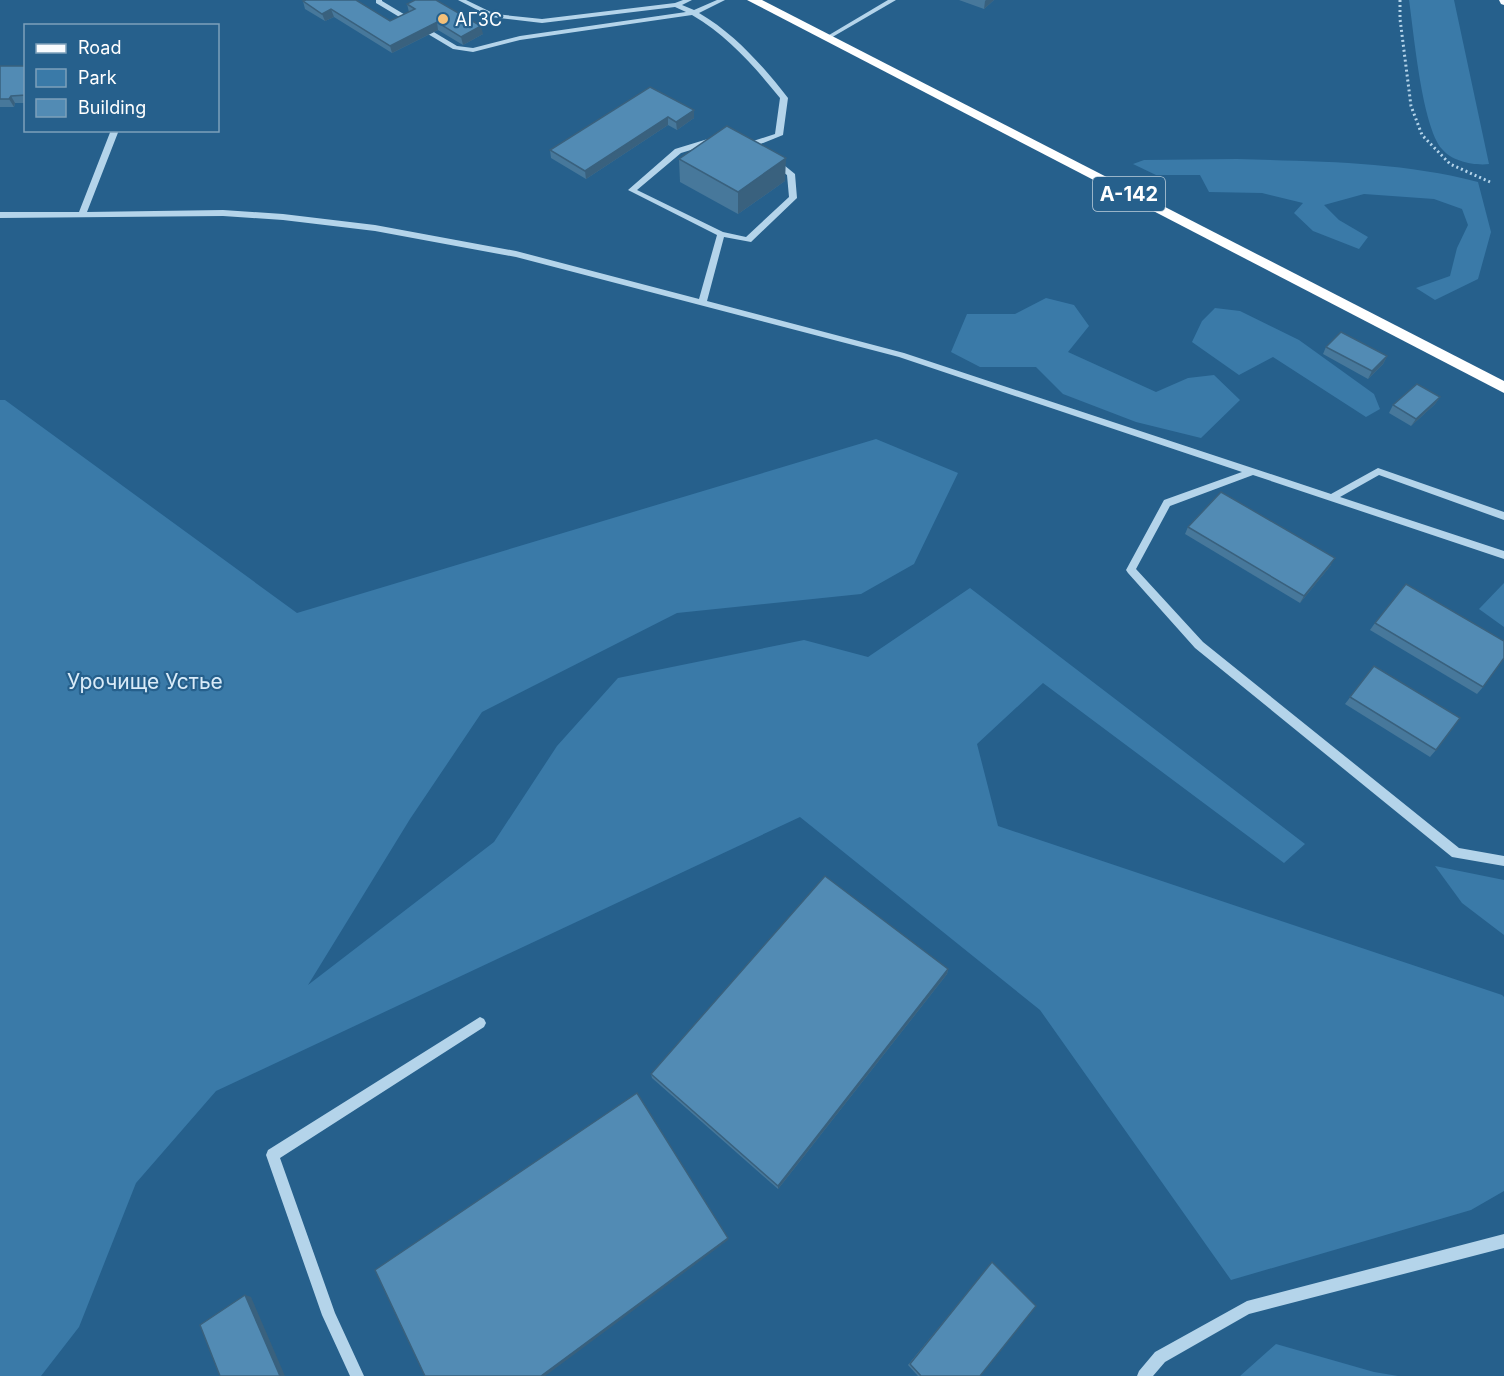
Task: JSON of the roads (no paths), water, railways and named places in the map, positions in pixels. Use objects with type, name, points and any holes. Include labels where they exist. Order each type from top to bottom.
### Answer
[{"type":"highway","name":"А-142","points":[[753,0],[1504,388]]},
{"type":"street","points":[[379,0],[378,2],[454,48],[473,50],[520,38],[697,12],[722,0]]},
{"type":"street","points":[[462,0],[493,16],[542,21],[676,4],[689,0]]},
{"type":"street","points":[[827,38],[893,0]]},
{"type":"street","points":[[676,4],[697,12],[755,61],[784,98],[779,135],[748,144],[791,174],[793,198],[748,240],[721,234],[632,190],[678,151],[716,140],[725,141]]},
{"type":"street","points":[[82,214],[114,132]]},
{"type":"street","points":[[0,215],[223,213],[283,217],[375,228],[516,254],[901,355],[1504,555]]},
{"type":"street","points":[[702,303],[721,234]]},
{"type":"street","points":[[1254,471],[1167,503],[1131,570],[1199,645],[1456,853],[1504,861]]},
{"type":"street","points":[[1333,497],[1378,471],[1504,516]]},
{"type":"street","points":[[357,1376],[329,1314],[273,1155],[480,1023]]},
{"type":"street","points":[[1144,1376],[1160,1357],[1247,1308],[1504,1241]]},
{"type":"place","name":"АГЗС","points":[[443,19]]},
{"type":"park label","name":"Урочище Устье","points":[[145,681]]}]
